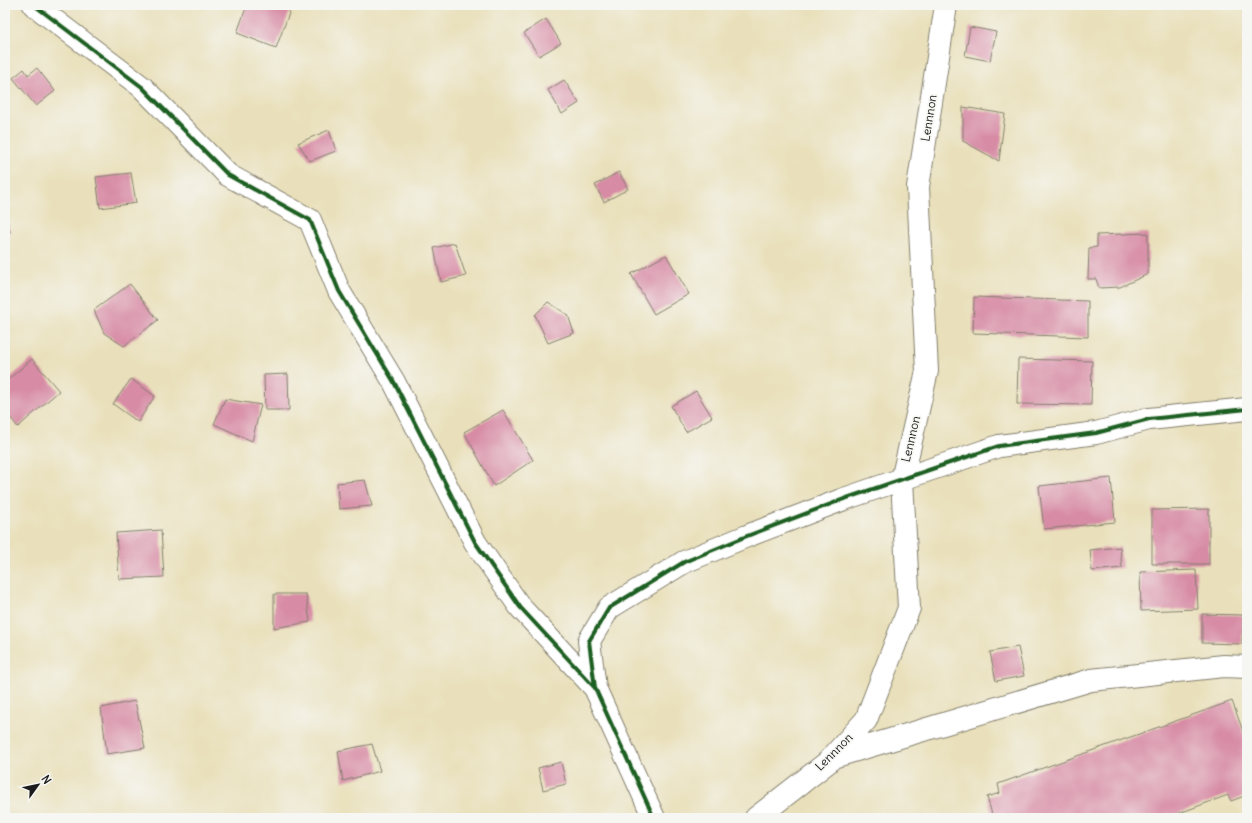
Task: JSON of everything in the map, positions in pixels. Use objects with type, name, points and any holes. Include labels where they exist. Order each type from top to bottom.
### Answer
[{"type":"street","points":[[34,5],[142,87],[228,175],[310,220],[339,291],[394,382],[475,542],[520,607],[596,688]]},
{"type":"street","name":"Lennnon","points":[[756,818],[833,757],[866,720],[909,608],[902,480],[927,372],[918,187],[946,5]]},
{"type":"street","points":[[654,818],[596,688],[589,641],[609,608],[684,562],[844,499],[999,446],[1096,434],[1149,419],[1247,410]]},
{"type":"street","points":[[833,757],[1091,680],[1224,666],[1247,667]]},
{"type":"building","points":[[247,5],[282,5],[291,8],[276,48],[237,33]]},
{"type":"building","points":[[546,19],[561,43],[539,56],[524,33]]},
{"type":"building","points":[[970,27],[996,32],[990,61],[965,56]]},
{"type":"building","points":[[37,68],[55,91],[36,106],[13,78],[24,69],[28,75]]},
{"type":"building","points":[[564,80],[579,103],[562,114],[548,90]]},
{"type":"building","points":[[963,107],[1005,114],[999,161],[963,141]]},
{"type":"building","points":[[329,130],[336,151],[310,161],[298,143]]},
{"type":"building","points":[[619,172],[628,189],[604,202],[595,185]]},
{"type":"building","points":[[131,173],[136,203],[100,208],[96,177]]},
{"type":"building","points":[[5,213],[10,232],[5,233]]},
{"type":"building","points":[[1148,233],[1148,274],[1120,287],[1099,288],[1096,279],[1088,279],[1089,248],[1097,247],[1097,235]]},
{"type":"building","points":[[455,243],[466,276],[441,282],[434,248]]},
{"type":"building","points":[[666,255],[689,294],[654,314],[631,274]]},
{"type":"building","points":[[130,284],[158,320],[124,346],[104,333],[94,310]]},
{"type":"building","points":[[974,297],[1088,301],[1088,337],[973,333]]},
{"type":"building","points":[[548,302],[568,315],[574,333],[548,343],[535,315]]},
{"type":"building","points":[[32,359],[59,391],[18,427],[5,411],[5,382]]},
{"type":"building","points":[[1018,359],[1092,361],[1091,405],[1017,404]]},
{"type":"building","points":[[288,374],[289,410],[265,410],[264,375]]},
{"type":"building","points":[[131,379],[155,396],[138,422],[113,404]]},
{"type":"building","points":[[696,391],[712,417],[686,432],[671,406]]},
{"type":"building","points":[[225,399],[261,405],[252,441],[214,424]]},
{"type":"building","points":[[503,410],[533,460],[494,486],[464,432]]},
{"type":"building","points":[[1111,478],[1115,522],[1044,529],[1039,486]]},
{"type":"building","points":[[365,480],[372,506],[339,509],[337,483]]},
{"type":"building","points":[[1209,509],[1209,564],[1152,564],[1152,510]]},
{"type":"building","points":[[161,530],[164,577],[119,579],[116,533]]},
{"type":"building","points":[[1120,547],[1122,568],[1092,571],[1090,550]]},
{"type":"building","points":[[1196,570],[1198,609],[1141,611],[1140,572]]},
{"type":"building","points":[[274,594],[306,594],[310,622],[274,628]]},
{"type":"building","points":[[1202,614],[1243,615],[1242,644],[1202,643]]},
{"type":"building","points":[[1018,647],[1024,676],[996,681],[990,652]]},
{"type":"building","points":[[135,701],[145,748],[107,754],[101,708]]},
{"type":"building","points":[[1232,701],[1247,742],[1247,795],[1231,801],[1228,795],[1166,818],[993,818],[987,797],[1000,793],[998,784]]},
{"type":"building","points":[[372,744],[380,771],[343,781],[338,751]]},
{"type":"building","points":[[561,762],[566,784],[543,790],[538,768]]},
{"type":"cycle path","points":[[34,5],[142,87],[228,175],[310,220],[339,291],[394,382],[475,542],[520,607],[595,688]]},
{"type":"cycle path","points":[[654,818],[595,688],[589,641],[609,608],[684,562],[844,499],[999,446],[1096,433],[1149,419],[1247,409]]}]
